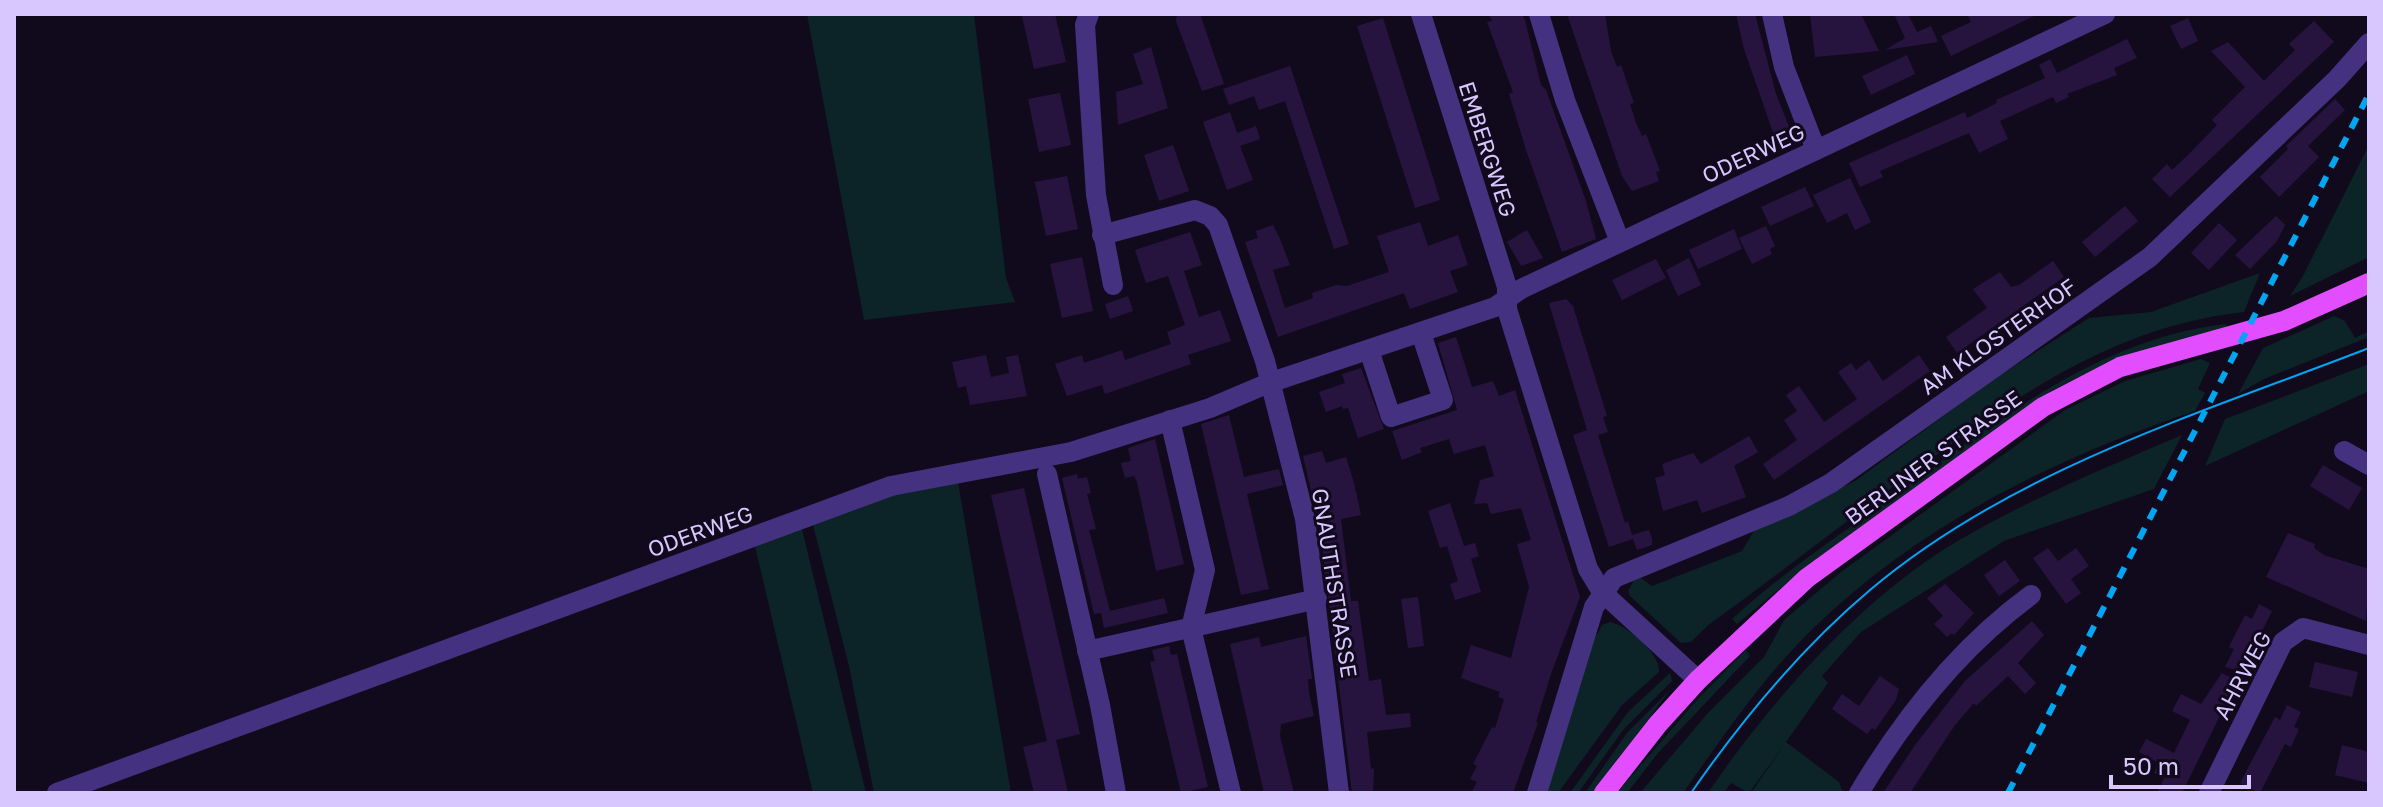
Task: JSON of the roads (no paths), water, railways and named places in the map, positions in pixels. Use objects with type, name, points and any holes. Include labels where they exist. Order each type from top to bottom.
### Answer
[{"type":"main road","name":"BERLINER STRASSE","points":[[1604,793],[1658,724],[1698,680],[1807,578],[2066,393],[2133,362],[2284,321],[2369,283]]},
{"type":"street","points":[[1089,14],[1085,25],[1096,195],[1113,285]]},
{"type":"street","name":"EMBERGWEG","points":[[1421,14],[1507,287],[1507,309],[1588,569],[1602,592]]},
{"type":"street","points":[[1539,14],[1565,100],[1620,242]]},
{"type":"street","points":[[1772,14],[1784,67],[1816,150]]},
{"type":"street","name":"ODERWEG","points":[[57,793],[891,486],[1071,452],[1495,307],[1620,242],[2105,14]]},
{"type":"street","name":"AM KLOSTERHOF","points":[[1602,592],[1629,569],[1789,506],[1831,483],[2126,277],[2227,186],[2369,43]]},
{"type":"street","name":"GNAUTHSTRASSE","points":[[1102,235],[1195,210],[1210,216],[1222,238],[1269,383],[1305,519],[1339,793]]},
{"type":"street","points":[[1369,350],[1391,417],[1443,400],[1421,333]]},
{"type":"street","points":[[1170,420],[1205,570],[1191,628],[1231,793]]},
{"type":"street","points":[[2344,451],[2369,465]]},
{"type":"street","points":[[1047,474],[1116,793]]},
{"type":"street","points":[[1537,793],[1602,592],[1698,680]]},
{"type":"street","points":[[1859,793],[1891,742],[1942,678],[2031,595]]},
{"type":"street","points":[[1087,651],[1317,599]]},
{"type":"street","name":"AHRWEG","points":[[2209,793],[2283,642],[2303,628],[2369,645]]},
{"type":"tram line","points":[[1691,793],[1752,711],[1796,660],[1870,590],[1925,548],[2045,478],[2109,449],[2369,348]]},
{"type":"railway","points":[[2008,793],[2369,94]]}]
